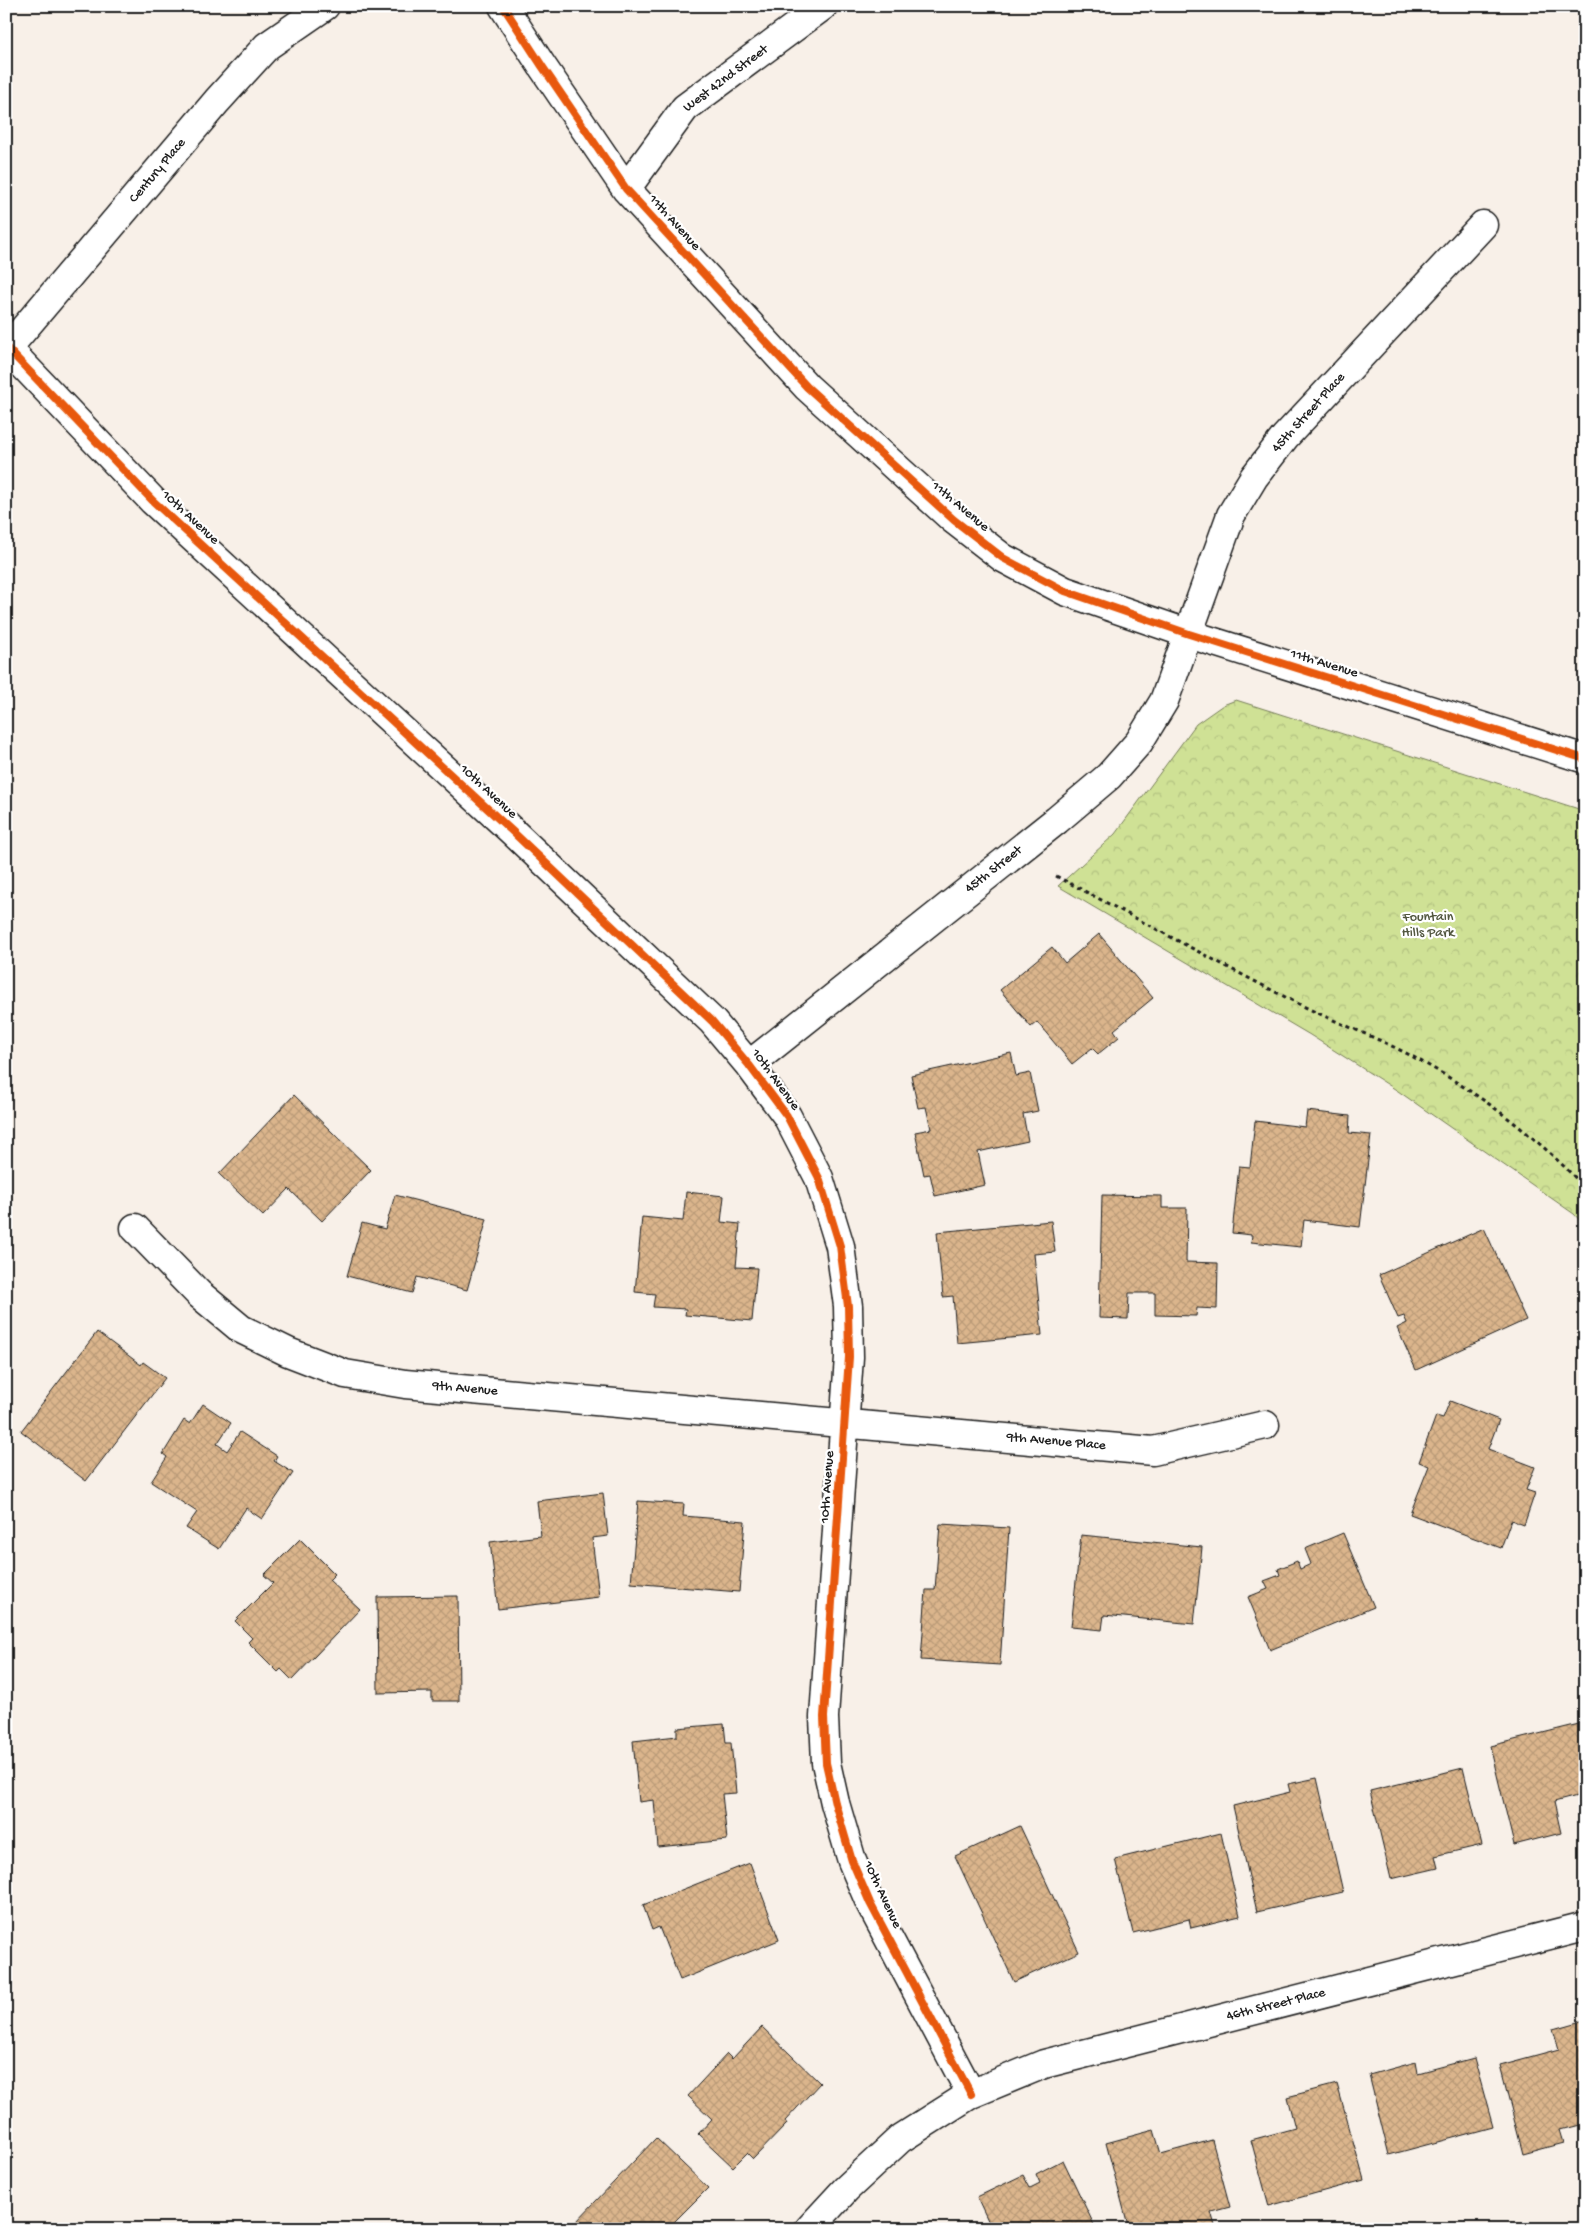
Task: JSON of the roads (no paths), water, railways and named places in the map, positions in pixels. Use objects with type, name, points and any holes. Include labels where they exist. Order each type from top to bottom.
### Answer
[{"type":"street","name":"Century Place","points":[[7,350],[217,101],[267,46],[325,6]]},
{"type":"street","name":"11th Avenue","points":[[504,6],[542,66],[626,189],[806,386],[954,520],[1003,558],[1065,591],[1189,634],[1585,759]]},
{"type":"street","name":"West 42nd Street","points":[[626,189],[685,108],[823,6]]},
{"type":"street","name":"45th Street Place","points":[[1189,634],[1231,516],[1254,476],[1285,437],[1483,225]]},
{"type":"street","name":"10th Avenue","points":[[7,350],[153,501],[513,832],[712,1021],[749,1064],[787,1116],[819,1178],[840,1246],[848,1306],[849,1357],[824,1717],[826,1763],[835,1803],[852,1861],[870,1903],[971,2094]]},
{"type":"street","name":"45th Street","points":[[749,1064],[1050,826],[1109,776],[1139,742],[1164,701],[1189,634]]},
{"type":"street","name":"9th Avenue","points":[[135,1228],[199,1294],[241,1329],[288,1352],[345,1374],[405,1384],[845,1423]]},
{"type":"street","name":"9th Avenue Place","points":[[845,1423],[1154,1451],[1265,1425]]},
{"type":"street","name":"46th Street Place","points":[[809,2229],[846,2189],[900,2139],[971,2094],[1044,2064],[1585,1926]]},
{"type":"park label","name":"Fountain Hills Park","points":[[1428,926]]}]
